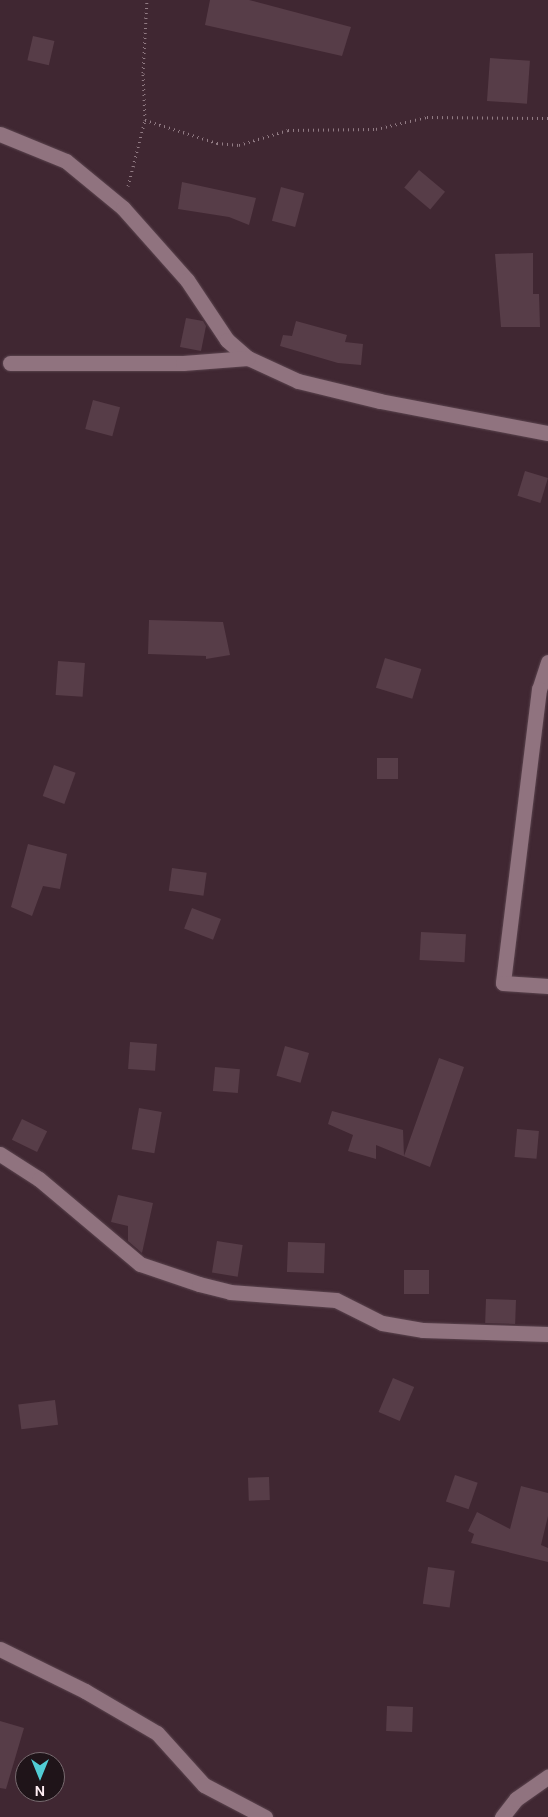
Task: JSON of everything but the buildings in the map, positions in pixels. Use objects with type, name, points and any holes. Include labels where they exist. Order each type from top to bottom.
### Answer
[{"type":"street","points":[[0,134],[66,161],[122,208],[187,280],[227,340],[248,358],[298,381],[380,401],[548,433]]},
{"type":"street","points":[[10,362],[183,362],[248,358]]},
{"type":"street","points":[[548,662],[539,689],[503,983],[548,986]]},
{"type":"street","points":[[0,1154],[39,1179],[140,1264],[191,1281],[230,1292],[336,1300],[382,1323],[423,1330],[548,1334]]},
{"type":"street","points":[[0,1649],[85,1691],[158,1734],[171,1744],[204,1785],[265,1817]]},
{"type":"street","points":[[502,1817],[516,1799],[548,1777]]},
{"type":"path","points":[[122,208],[145,120],[143,74],[147,0]]},
{"type":"path","points":[[145,120],[217,142],[239,145],[288,130],[376,129],[427,117],[548,118]]}]
